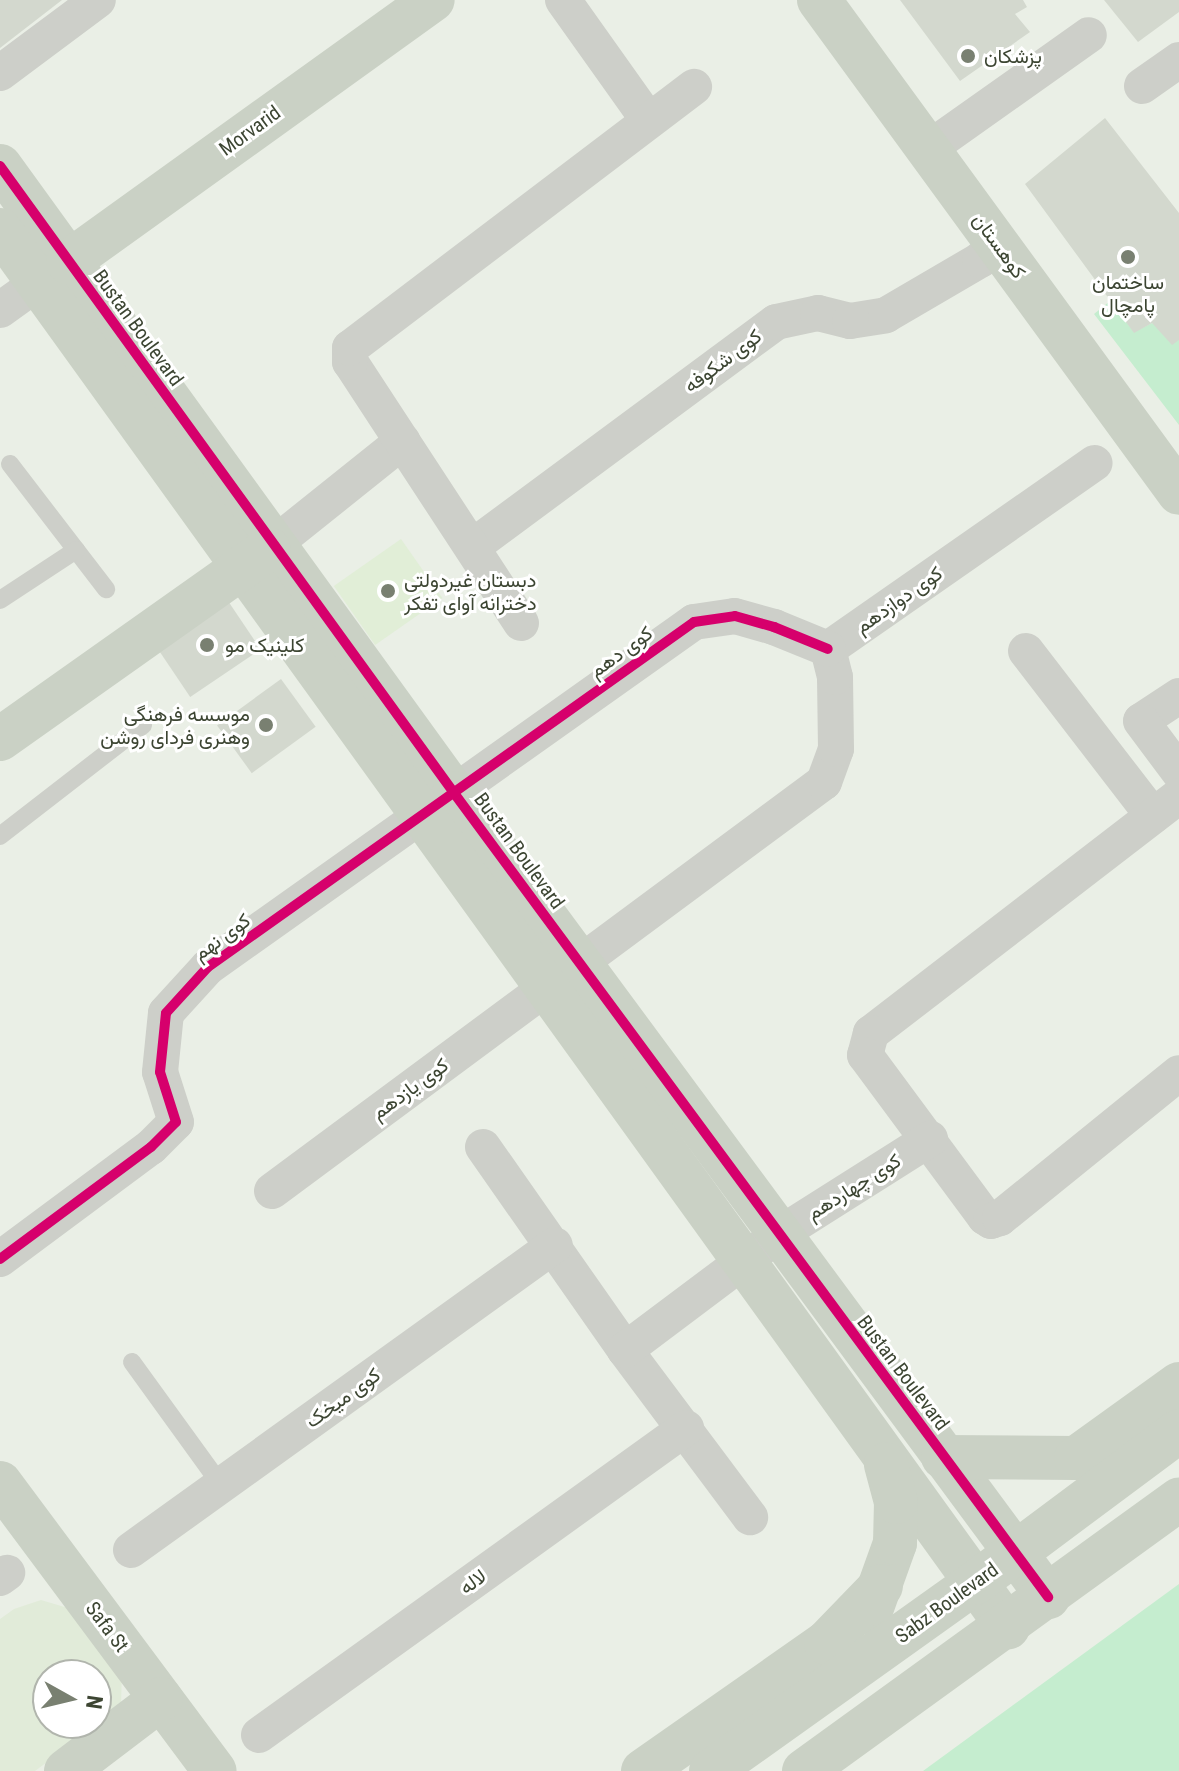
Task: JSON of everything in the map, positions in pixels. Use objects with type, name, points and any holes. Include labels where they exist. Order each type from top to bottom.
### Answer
[{"type":"street","points":[[0,73],[98,0]]},
{"type":"street","name":"Morvarid","points":[[53,272],[433,0]]},
{"type":"street","points":[[563,0],[649,121]]},
{"type":"street","name":"کوهستان","points":[[819,0],[1179,493]]},
{"type":"street","points":[[928,149],[1089,35]]},
{"type":"street","points":[[1142,86],[1179,60]]},
{"type":"street","points":[[521,623],[350,362],[350,348],[694,87]]},
{"type":"street","name":"Bustan Boulevard","points":[[0,166],[53,272],[564,976],[778,1235],[1048,1597]]},
{"type":"street","name":"Bustan Boulevard","points":[[0,230],[53,272]]},
{"type":"street","name":"کوی شکوفه","points":[[472,547],[776,322],[818,313],[850,321],[886,315],[980,260],[997,244]]},
{"type":"street","points":[[0,310],[53,272]]},
{"type":"street","points":[[0,739],[258,556],[403,441]]},
{"type":"street","name":"کوی دوازدهم","points":[[828,649],[1095,463]]},
{"type":"street","name":"کوی دهم","points":[[439,805],[694,622],[735,616],[774,627],[828,649]]},
{"type":"street","points":[[564,976],[824,782],[836,749],[835,677],[828,649]]},
{"type":"street","points":[[1026,651],[1166,806],[871,1033],[865,1055],[991,1221],[1000,1218],[1179,1073]]},
{"type":"street","points":[[1179,696],[1141,721],[1179,772]]},
{"type":"street","name":"کوی نهم","points":[[0,1259],[151,1147],[176,1122],[160,1072],[166,1013],[180,994],[208,967],[439,805]]},
{"type":"street","name":"Bustan Boulevard","points":[[564,976],[742,1262],[882,1450],[1008,1627]]},
{"type":"street","name":"کوی یازدهم","points":[[272,1191],[564,976]]},
{"type":"street","name":"کوی چهاردهم","points":[[625,1350],[778,1235],[930,1139]]},
{"type":"street","points":[[483,1147],[555,1245],[625,1350],[750,1517]]},
{"type":"street","name":"کوی میخک","points":[[131,1550],[555,1245]]},
{"type":"street","points":[[943,1457],[1076,1458],[1179,1384]]},
{"type":"street","name":"لاله","points":[[259,1735],[686,1428]]},
{"type":"street","name":"Sabz Boulevard","points":[[711,1771],[975,1583],[1179,1431]]},
{"type":"street","points":[[851,1672],[895,1543],[896,1502],[882,1450]]},
{"type":"street","name":"Safa St","points":[[0,1483],[215,1771]]},
{"type":"street","points":[[804,1771],[1008,1627],[1179,1500]]},
{"type":"street","points":[[643,1771],[826,1643],[881,1586]]},
{"type":"street","points":[[66,1771],[161,1699]]},
{"type":"lane","points":[[10,464],[106,589]]},
{"type":"lane","points":[[0,600],[76,550]]},
{"type":"lane","points":[[0,836],[143,725]]},
{"type":"lane","points":[[132,1362],[221,1485]]},
{"type":"shaded area","points":[[1110,301],[1134,332],[1152,323],[1179,340],[1179,425],[1094,314]]},
{"type":"shaded area","name":"دبستان غیردولتی دخترانه آوای تفکر","points":[[401,539],[442,598],[375,645],[334,586]]},
{"type":"shaded area","points":[[1179,1584],[1179,1771],[923,1771]]},
{"type":"shaded area","points":[[41,1600],[78,1611],[122,1669],[121,1707],[112,1714],[112,1659],[32,1659],[32,1739],[78,1739],[35,1771],[0,1771],[0,1619],[14,1609]]},
{"type":"building","points":[[0,0],[62,0],[0,48]]},
{"type":"building","name":"پزشکان","points":[[900,0],[1023,0],[1027,7],[1015,14],[1030,32],[960,81]]},
{"type":"building","points":[[1104,0],[1179,0],[1179,12],[1138,42]]},
{"type":"building","name":"ساختمان پامچال","points":[[1105,118],[1179,213],[1179,340],[1172,345],[1152,323],[1134,333],[1025,184]]},
{"type":"building","name":"کلینیک مو","points":[[226,598],[261,649],[190,697],[156,646]]},
{"type":"building","name":"موسسه فرهنگی وهنری فردای روشن","points":[[281,679],[316,727],[252,773],[217,725]]},
{"type":"cycle path","points":[[0,166],[454,793],[1048,1597]]},
{"type":"cycle path","points":[[0,1259],[151,1147],[176,1122],[160,1072],[166,1013],[208,967],[694,622],[735,616],[774,627],[828,649]]},
{"type":"place","name":"پزشکان","points":[[968,56]]},
{"type":"place","name":"ساختمان پامچال","points":[[1128,257]]},
{"type":"place","name":"دبستان غیردولتی دخترانه آوای تفکر","points":[[388,591]]},
{"type":"place","name":"کلینیک مو","points":[[207,645]]},
{"type":"place","name":"موسسه فرهنگی وهنری فردای روشن","points":[[266,725]]}]
